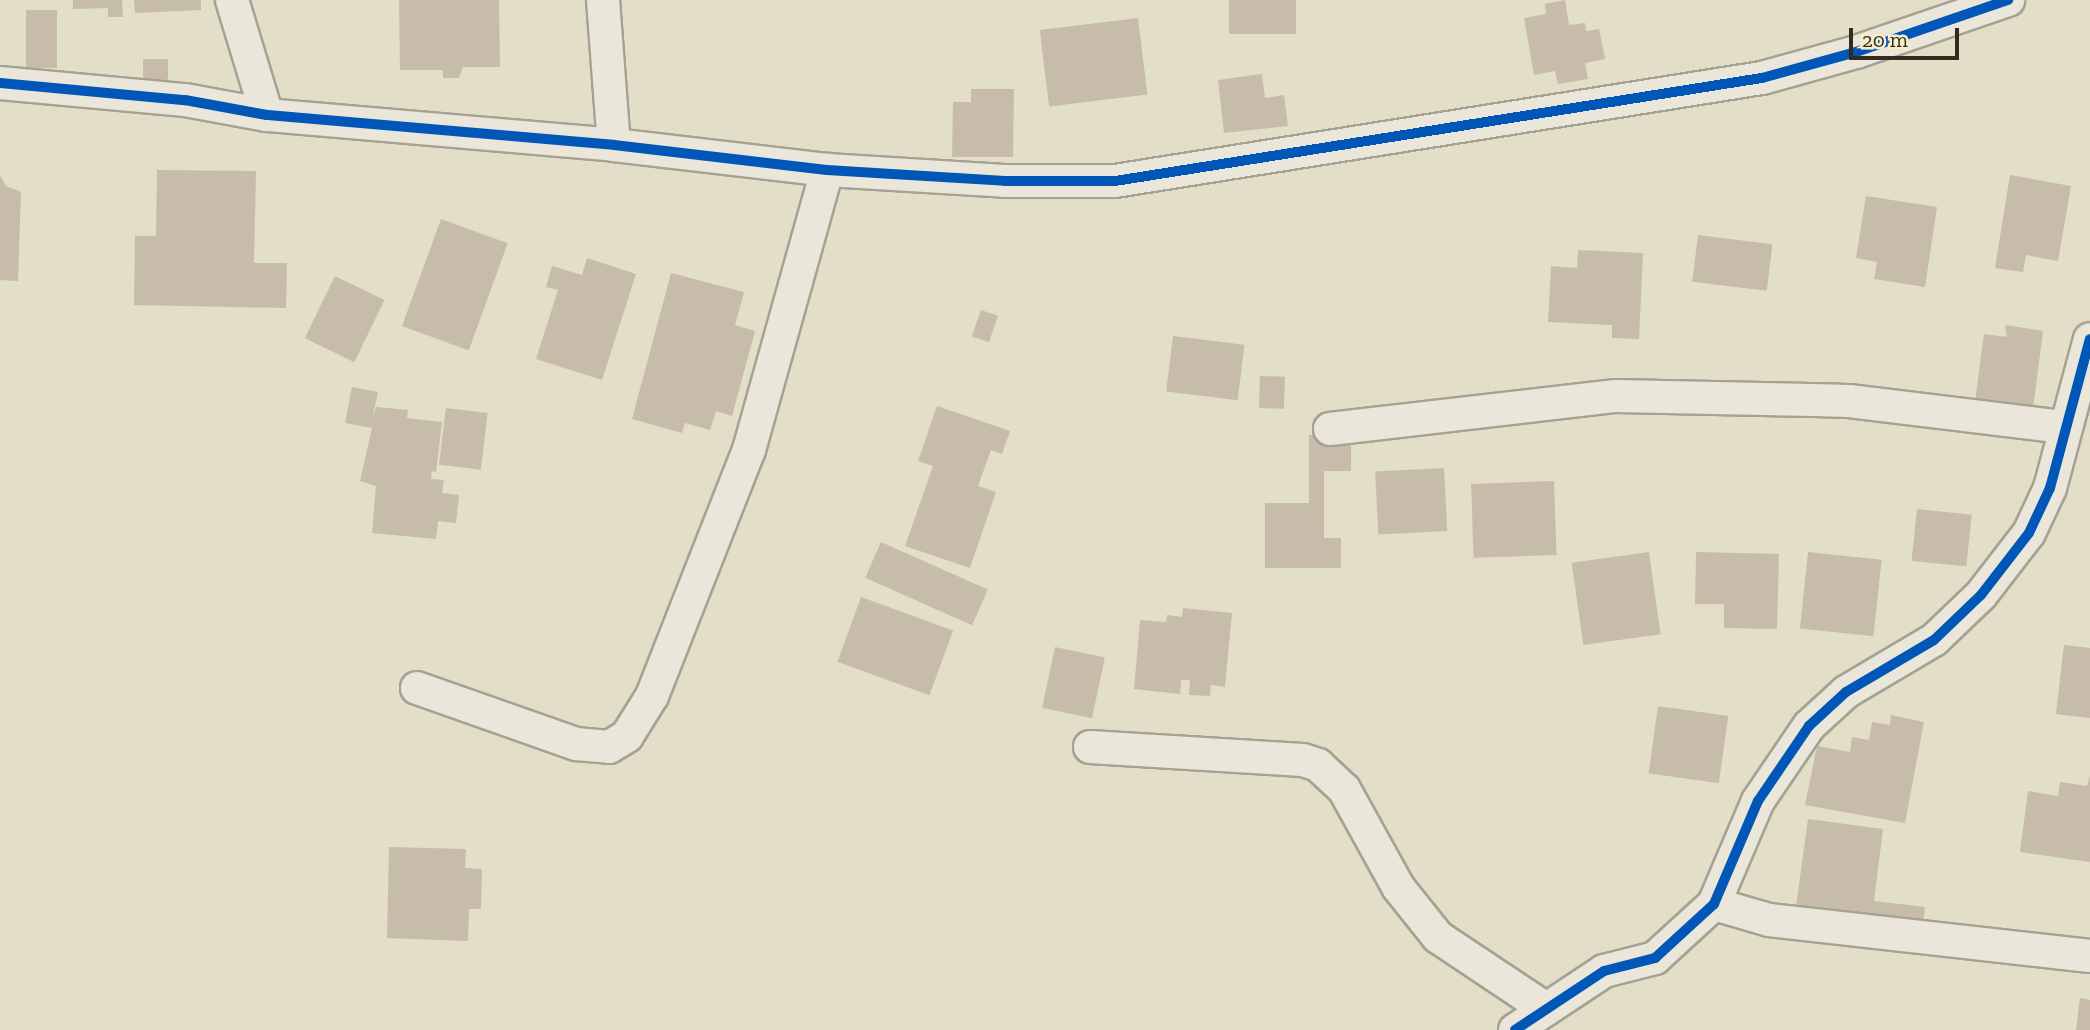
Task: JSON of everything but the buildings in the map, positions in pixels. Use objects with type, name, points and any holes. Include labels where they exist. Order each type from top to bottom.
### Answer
[{"type":"street","points":[[232,0],[267,115]]},
{"type":"street","points":[[603,0],[614,145]]},
{"type":"street","points":[[0,83],[185,100],[267,115],[614,145],[827,170],[1005,181],[1115,181],[1762,78],[1856,52],[2008,0]]},
{"type":"street","points":[[417,688],[576,744],[609,747],[627,736],[652,696],[749,450],[827,170]]},
{"type":"street","points":[[1515,1030],[1604,971],[1655,958],[1714,904],[1758,801],[1809,726],[1846,691],[1934,640],[1981,595],[2029,533],[2050,488],[2064,426],[2090,340]]},
{"type":"street","points":[[1330,429],[1616,397],[1849,401],[2064,426]]},
{"type":"street","points":[[1090,747],[1303,760],[1318,765],[1343,789],[1398,887],[1438,937],[1546,1009]]},
{"type":"street","points":[[1714,904],[1769,920],[2090,956]]},
{"type":"cycle path","points":[[0,83],[185,100],[267,115],[614,145],[827,170],[1005,181],[1115,181],[1762,78],[1856,52],[2008,0]]},
{"type":"cycle path","points":[[1515,1030],[1604,971],[1655,958],[1714,904],[1758,801],[1809,726],[1846,692],[1934,640],[1981,595],[2029,533],[2050,488],[2090,339]]}]
